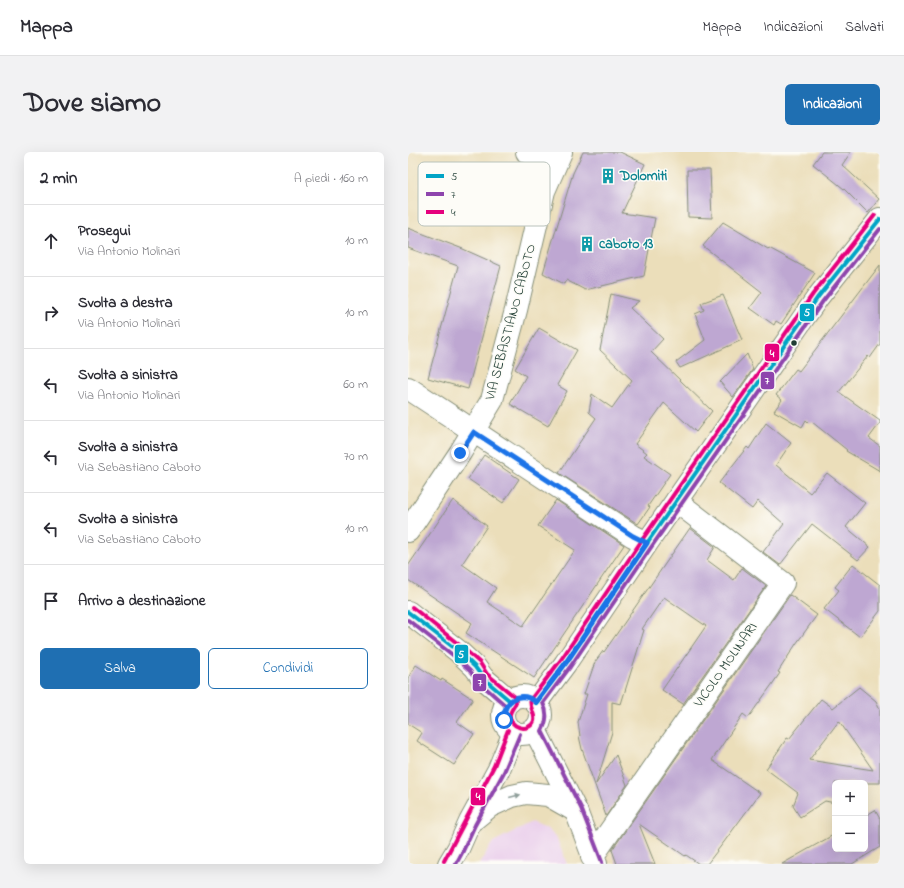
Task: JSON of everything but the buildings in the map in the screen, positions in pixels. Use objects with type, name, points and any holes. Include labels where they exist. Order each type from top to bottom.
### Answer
[{"type":"street","name":"VIA SEBASTIANO CABOTO","points":[[527,152],[558,158],[550,177]]},
{"type":"street","points":[[536,702],[565,664],[818,297],[880,219]]},
{"type":"street","name":"VIA SEBASTIANO CABOTO","points":[[408,531],[474,432],[492,400],[516,310],[536,226]]},
{"type":"street","points":[[408,388],[633,536],[647,543]]},
{"type":"street","name":"VICOLO MOLINARI","points":[[594,860],[783,583],[676,501]]},
{"type":"street","points":[[408,612],[458,651],[476,667],[483,678],[510,701]]},
{"type":"street","points":[[449,864],[499,769],[525,731],[539,724],[542,717],[541,710],[536,702],[531,698],[525,697],[516,698],[510,701],[504,713],[504,720],[507,726],[525,731],[576,811],[594,860]]},
{"type":"street","points":[[470,822],[490,806],[512,796],[526,794],[548,795],[576,811]]},
{"type":"shaded area","points":[[532,822],[546,828],[556,837],[567,864],[479,864],[493,842]]},
{"type":"transit line","name":"4","points":[[412,607],[462,647],[480,663],[487,674],[515,697],[516,703],[510,714],[510,719],[515,725],[524,728],[531,725],[534,721],[534,715],[530,705],[531,699],[560,661],[813,294],[875,215]]},
{"type":"transit line","name":"5","points":[[536,703],[565,664],[818,297],[880,219]]},
{"type":"transit line","name":"7","points":[[602,862],[581,808],[542,731],[546,717],[546,710],[543,703],[570,667],[652,546],[823,301],[880,229]]},
{"type":"transit line","name":"5","points":[[408,612],[458,651],[475,667],[483,678],[510,701]]},
{"type":"transit line","name":"7","points":[[408,620],[454,656],[479,682],[506,706]]},
{"type":"transit line","name":"4","points":[[444,861],[494,766],[508,730]]},
{"type":"transit line","name":"7","points":[[456,864],[504,772],[520,734]]},
{"type":"place","name":"Dolomiti","points":[[608,176]]},
{"type":"place","name":"caboto 13","points":[[587,244]]},
{"type":"route","points":[[460,453],[474,432],[633,536],[647,543],[565,664],[536,702],[531,698],[525,697],[516,698],[510,701],[504,713],[504,720]]}]
